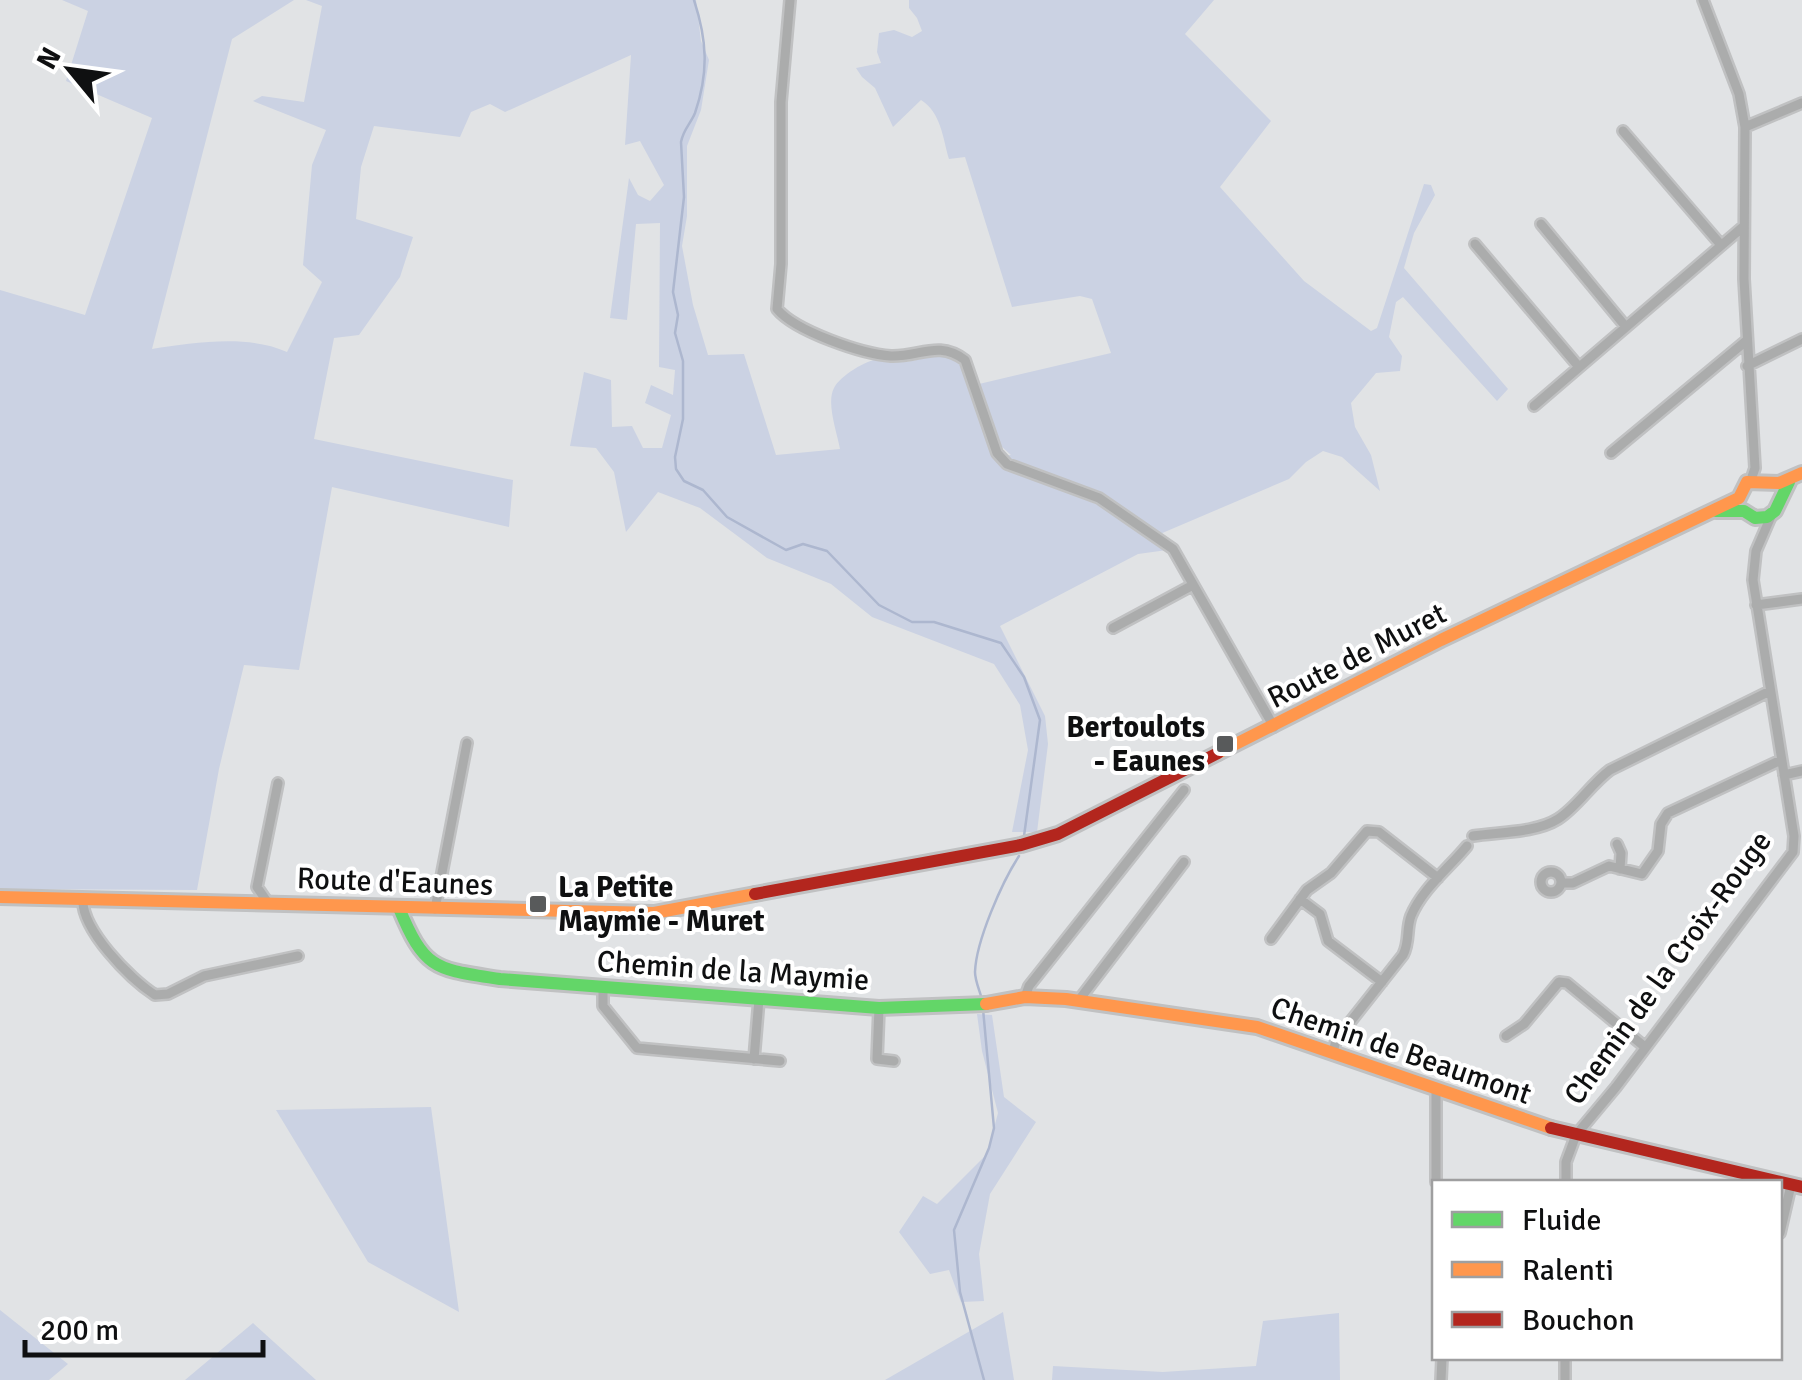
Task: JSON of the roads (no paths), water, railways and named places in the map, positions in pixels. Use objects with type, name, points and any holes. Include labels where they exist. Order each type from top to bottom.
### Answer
[{"type":"main road","points":[[1775,508],[1789,482],[1802,474]]},
{"type":"main road","points":[[1775,508],[1746,509],[1743,487],[1761,478],[1789,482]]},
{"type":"main road","points":[[1761,478],[1775,508]]},
{"type":"main road","name":"Route de Muret","points":[[1022,845],[1058,834],[1590,567],[1716,510],[1746,509]]},
{"type":"main road","name":"Route d'Eaunes","points":[[0,897],[654,913],[1022,845]]},
{"type":"main road","name":"Chemin de la Maymie","points":[[399,908],[414,947],[423,959],[441,969],[500,979],[880,1008],[979,1004]]},
{"type":"main road","name":"Chemin de Beaumont","points":[[979,1004],[1025,997],[1078,1000],[1258,1027],[1576,1135],[1771,1180]]},
{"type":"street","points":[[790,0],[781,102],[778,309],[794,324],[870,351],[892,356],[944,349],[966,360],[997,453],[1008,464],[1116,507],[1173,549],[1274,726]]},
{"type":"street","points":[[1702,0],[1739,94],[1745,127],[1747,366],[1761,478]]},
{"type":"street","points":[[1745,127],[1802,103]]},
{"type":"street","points":[[1623,131],[1720,246]]},
{"type":"street","points":[[1541,224],[1626,327]]},
{"type":"street","points":[[1534,406],[1744,226]]},
{"type":"street","points":[[1475,244],[1579,367]]},
{"type":"street","points":[[1747,366],[1802,340]]},
{"type":"street","points":[[1611,453],[1746,342]]},
{"type":"street","name":"Chemin de la Croix-Rouge","points":[[1576,1135],[1797,854],[1756,605],[1754,566],[1762,533],[1775,508]]},
{"type":"street","points":[[1746,509],[1762,533]]},
{"type":"street","points":[[1114,628],[1193,585]]},
{"type":"street","points":[[1756,605],[1802,599]]},
{"type":"street","points":[[1333,1053],[1336,1040],[1406,950],[1412,914],[1470,841],[1560,818],[1610,770],[1770,692]]},
{"type":"street","points":[[434,909],[467,743]]},
{"type":"street","points":[[1561,883],[1573,883],[1604,867],[1642,874],[1658,852],[1661,824],[1668,813],[1781,760]]},
{"type":"street","points":[[1784,775],[1802,771]]},
{"type":"street","points":[[268,902],[258,886],[278,783]]},
{"type":"street","points":[[1025,997],[1040,972],[1184,790]]},
{"type":"street","points":[[1270,939],[1314,884],[1331,873],[1362,834],[1373,830],[1438,878]]},
{"type":"street","points":[[1617,844],[1620,869]]},
{"type":"street","points":[[1078,1000],[1184,862]]},
{"type":"street","points":[[83,898],[82,911],[121,965],[155,996],[168,994],[204,976],[298,956]]},
{"type":"street","points":[[1300,899],[1321,916],[1328,941],[1382,982]]},
{"type":"street","points":[[1506,1036],[1524,1024],[1559,982],[1567,982],[1646,1046]]},
{"type":"street","points":[[603,987],[603,1006],[632,1045],[641,1049],[780,1061]]},
{"type":"street","points":[[754,1058],[759,998]]},
{"type":"street","points":[[880,1008],[877,1059],[894,1061]]},
{"type":"street","points":[[1436,1088],[1436,1180]]},
{"type":"street","points":[[1566,1180],[1566,1162],[1576,1135]]},
{"type":"street","points":[[1782,1227],[1797,1186]]},
{"type":"waterway","points":[[694,0],[702,29],[704,70],[700,98],[681,142],[684,197],[673,292],[678,315],[675,333],[683,361],[683,419],[676,469],[684,481],[703,490],[727,517],[786,550],[803,544],[827,551],[879,605],[912,622],[934,622],[1001,643],[1024,677],[1040,720],[1024,836]]},
{"type":"waterway","points":[[981,996],[975,972],[980,944],[1019,856]]},
{"type":"waterway","points":[[983,1009],[994,1128],[954,1230],[960,1292],[984,1380]]},
{"type":"place","name":"Bertoulots - Eaunes","points":[[1225,744]]},
{"type":"place","name":"La Petite Maymie - Muret","points":[[538,904]]}]
